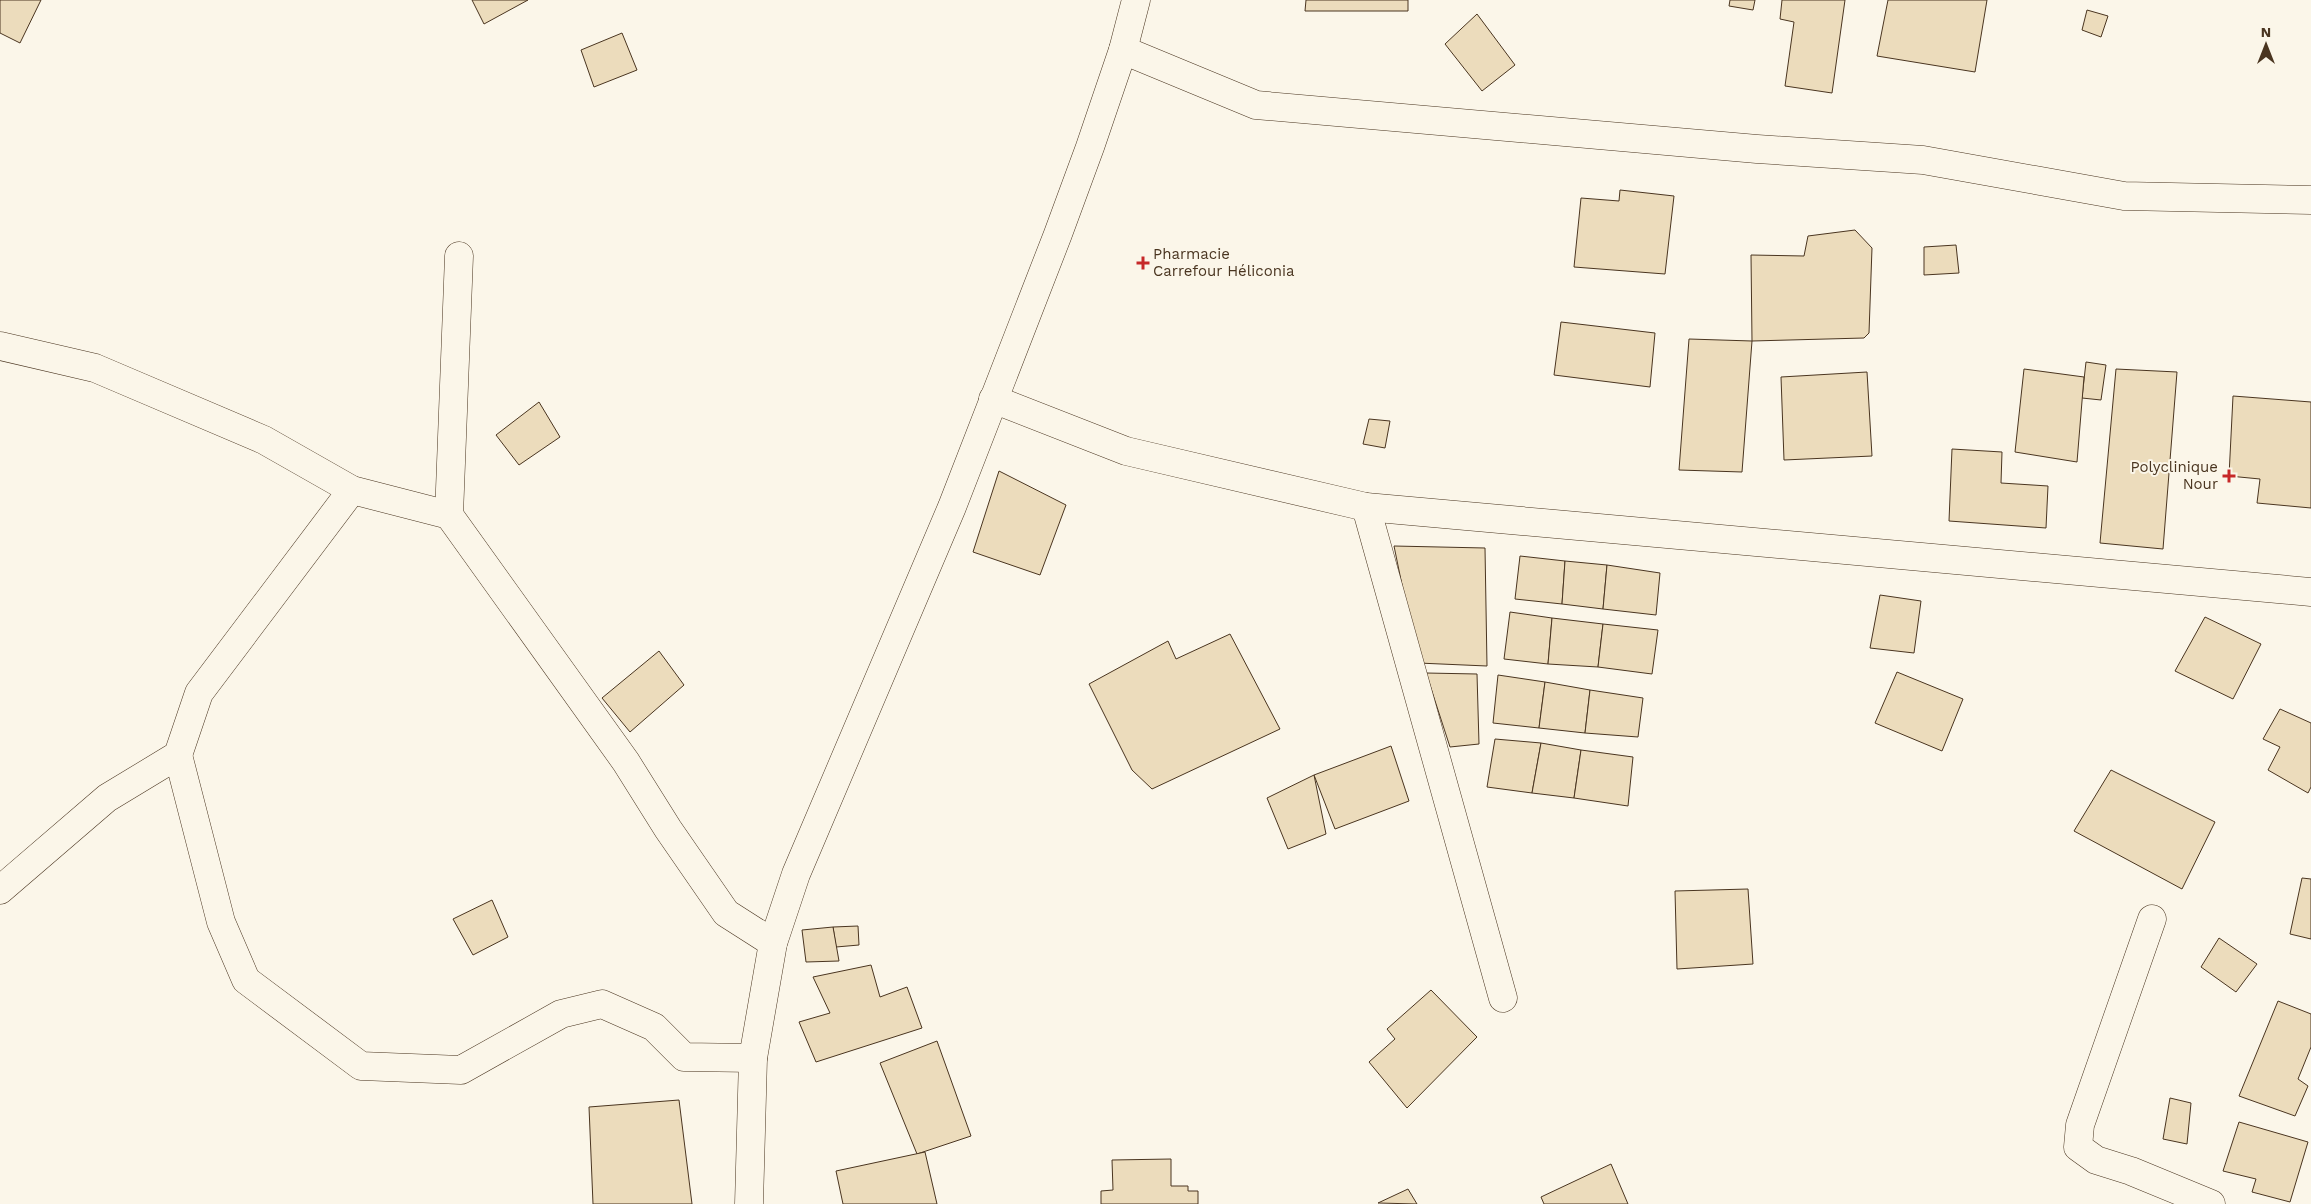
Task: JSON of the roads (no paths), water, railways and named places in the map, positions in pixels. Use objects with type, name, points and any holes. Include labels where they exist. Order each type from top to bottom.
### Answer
[{"type":"street","points":[[749,1204],[753,1058],[774,943],[796,874],[952,507],[1090,147],[1123,50],[1136,0]]},
{"type":"street","points":[[1123,50],[1256,105],[1747,148],[1923,160],[2124,196],[2311,200]]},
{"type":"street","points":[[459,256],[449,515],[626,762],[668,829],[726,913],[774,943]]},
{"type":"street","points":[[0,346],[95,368],[264,440],[352,490],[449,515]]},
{"type":"street","points":[[993,399],[1126,451],[1366,507],[2311,592]]},
{"type":"street","points":[[352,490],[199,693],[178,755],[221,922],[246,980],[361,1066],[461,1070],[561,1014],[602,1004],[654,1027],[684,1057],[753,1058]]},
{"type":"street","points":[[1366,507],[1503,998]]},
{"type":"street","points":[[0,890],[107,798],[178,755]]},
{"type":"street","points":[[2152,919],[2080,1125],[2078,1147],[2096,1160],[2131,1171],[2211,1204]]},
{"type":"place","name":"Pharmacie Carrefour Héliconia","points":[[1143,263]]},
{"type":"place","name":"Polyclinique Nour","points":[[2229,476]]}]
